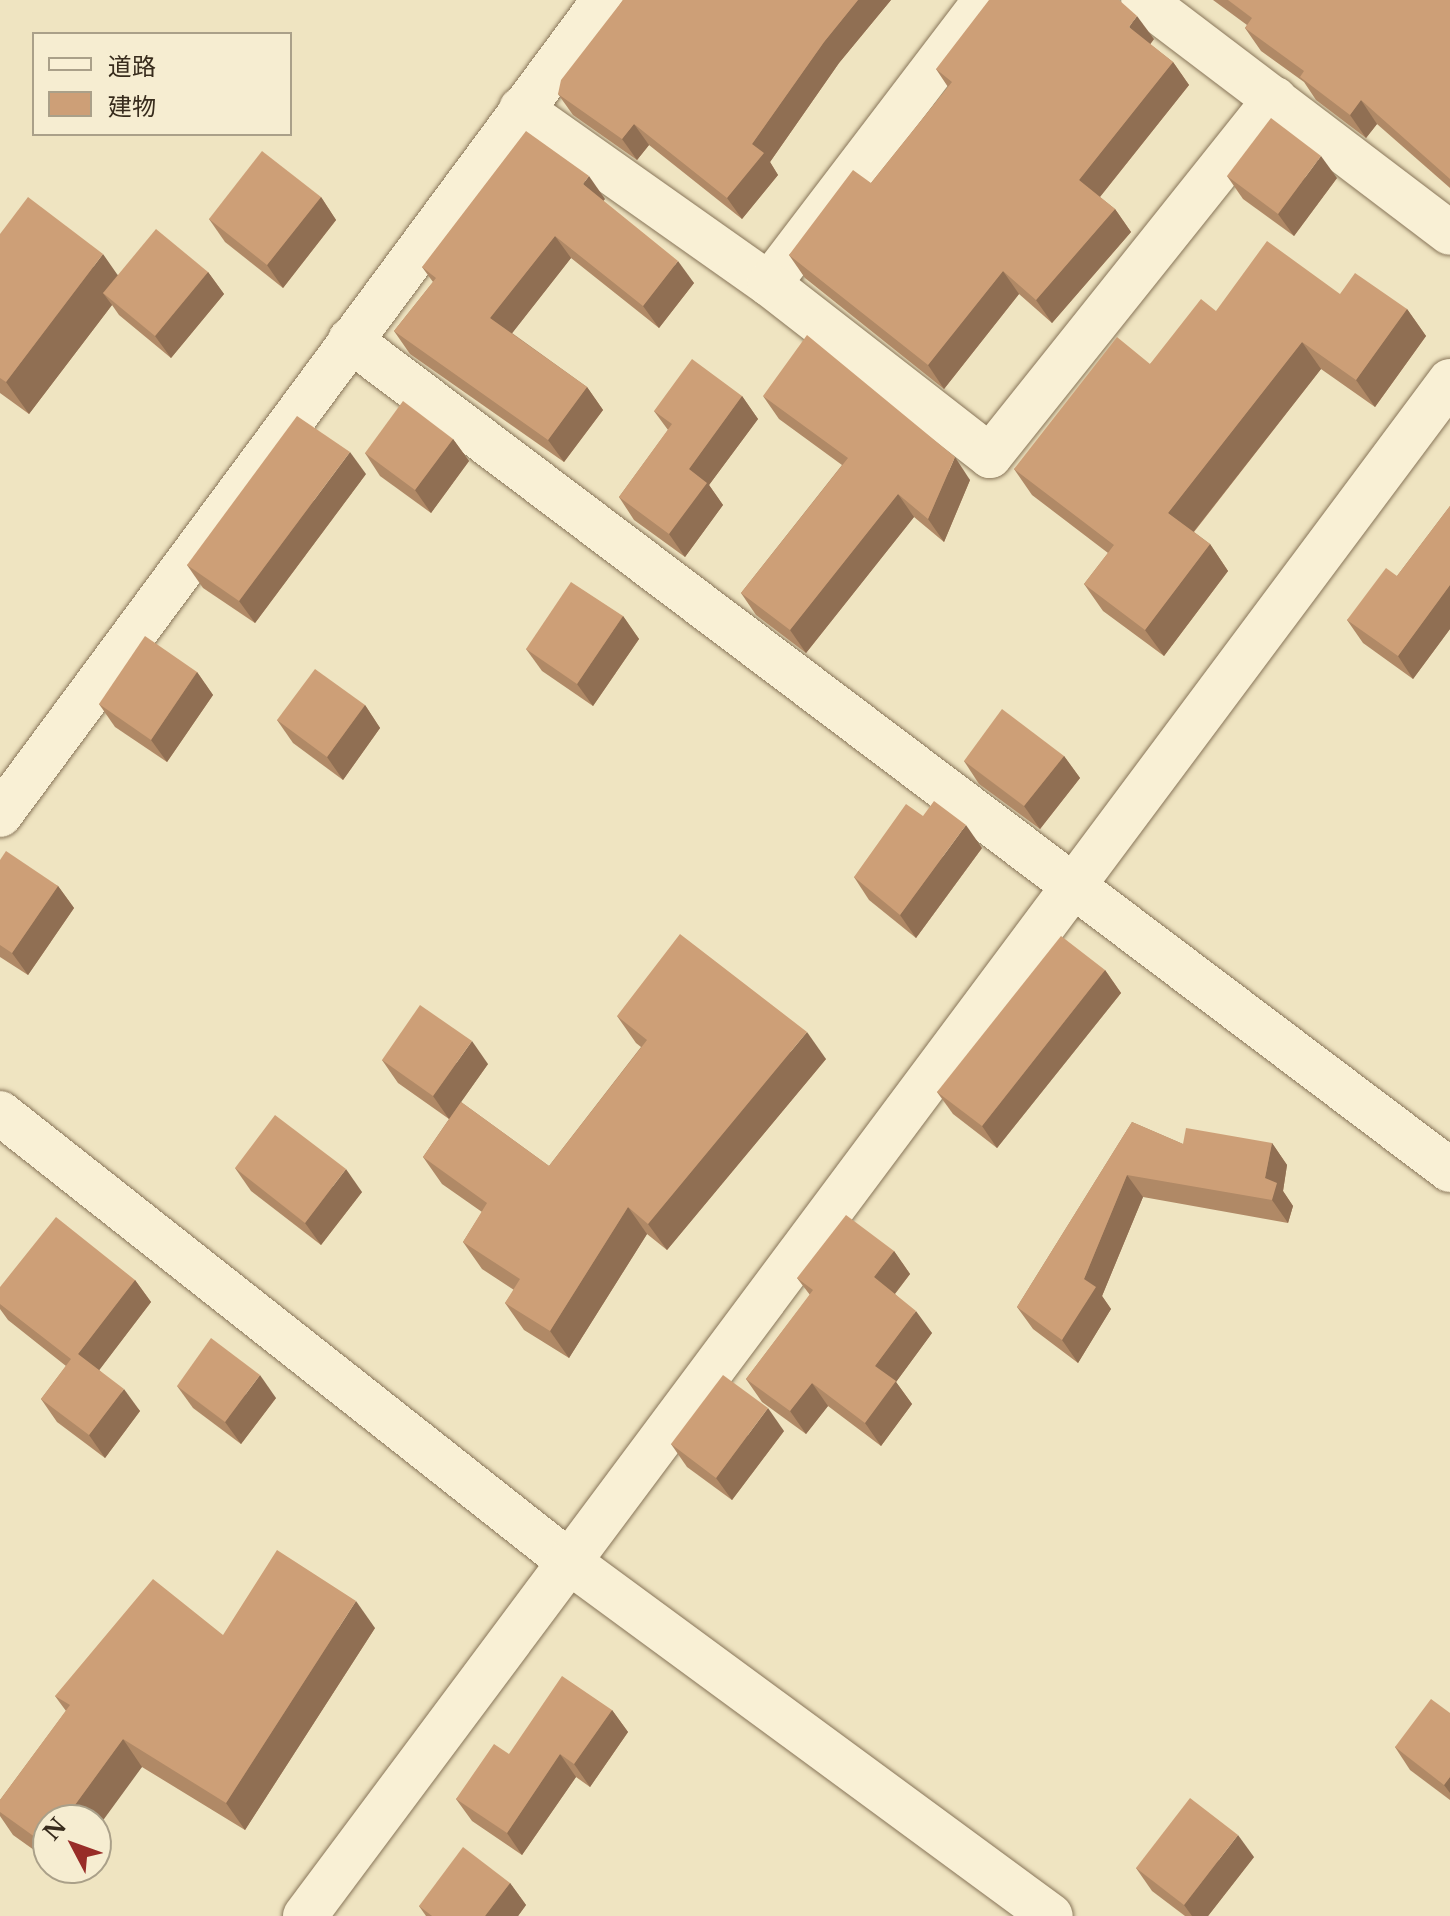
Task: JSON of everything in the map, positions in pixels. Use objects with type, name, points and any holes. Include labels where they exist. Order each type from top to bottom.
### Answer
[{"type":"street","points":[[0,815],[604,0]]},
{"type":"street","points":[[769,284],[985,0]]},
{"type":"street","points":[[1143,0],[1450,233]]},
{"type":"street","points":[[521,109],[769,284],[990,456],[1275,99]]},
{"type":"street","points":[[350,340],[1450,1170]]},
{"type":"street","points":[[305,1916],[1069,883],[1450,381]]},
{"type":"street","points":[[0,1113],[568,1561],[1051,1916]]},
{"type":"building","points":[[623,0],[858,0],[824,42],[752,144],[764,153],[727,198],[634,124],[622,139],[558,94],[561,80]]},
{"type":"building","points":[[989,0],[1119,0],[1137,16],[1129,27],[1173,62],[1079,180],[1115,209],[1036,300],[1003,271],[928,365],[789,255],[853,170],[871,183],[952,82],[936,69]]},
{"type":"building","points":[[1228,0],[1450,0],[1450,179],[1361,100],[1350,115],[1300,77],[1304,71],[1245,28],[1252,18]]},
{"type":"building","points":[[1271,118],[1321,156],[1278,214],[1227,176]]},
{"type":"building","points":[[526,131],[589,176],[583,184],[678,261],[643,306],[555,236],[490,318],[587,387],[548,440],[394,331],[436,278],[422,267]]},
{"type":"building","points":[[262,151],[321,197],[267,265],[209,219]]},
{"type":"building","points":[[28,197],[103,254],[6,382],[0,378],[0,234]]},
{"type":"building","points":[[156,229],[208,272],[155,336],[103,293]]},
{"type":"building","points":[[1267,241],[1340,294],[1355,273],[1407,309],[1356,380],[1302,342],[1168,513],[1210,544],[1145,630],[1084,584],[1114,545],[1014,469],[1117,337],[1150,364],[1201,299],[1216,311]]},
{"type":"building","points":[[807,335],[955,457],[928,519],[898,494],[790,630],[741,593],[848,458],[763,396]]},
{"type":"building","points":[[692,359],[742,396],[689,469],[707,483],[669,534],[619,497],[672,424],[654,411]]},
{"type":"building","points":[[403,401],[453,439],[415,490],[365,453]]},
{"type":"building","points":[[297,416],[350,452],[239,601],[187,565]]},
{"type":"building","points":[[1450,506],[1450,585],[1398,656],[1347,620],[1386,568],[1397,576]]},
{"type":"building","points":[[571,582],[623,616],[577,684],[526,649]]},
{"type":"building","points":[[145,636],[197,672],[151,740],[99,704]]},
{"type":"building","points":[[315,669],[365,705],[327,757],[277,720]]},
{"type":"building","points":[[1002,709],[1064,756],[1024,806],[964,761]]},
{"type":"building","points":[[934,801],[966,825],[900,915],[854,877],[906,804],[923,816]]},
{"type":"building","points":[[6,851],[58,886],[12,953],[0,945],[0,860]]},
{"type":"building","points":[[680,934],[807,1032],[648,1224],[628,1207],[550,1331],[505,1303],[520,1279],[463,1242],[487,1203],[423,1157],[461,1102],[549,1166],[647,1040],[617,1016]]},
{"type":"building","points":[[1061,936],[1105,970],[982,1126],[937,1092]]},
{"type":"building","points":[[420,1005],[472,1041],[433,1096],[382,1060]]},
{"type":"building","points":[[275,1115],[346,1169],[305,1223],[235,1168]]},
{"type":"building","points":[[1132,1122],[1183,1144],[1186,1128],[1272,1143],[1265,1178],[1277,1183],[1272,1200],[1127,1175],[1084,1279],[1096,1287],[1062,1340],[1017,1307]]},
{"type":"building","points":[[846,1215],[894,1251],[874,1277],[916,1311],[875,1366],[896,1381],[865,1423],[812,1383],[790,1411],[746,1379],[813,1290],[797,1278]]},
{"type":"building","points":[[56,1217],[135,1280],[78,1354],[124,1389],[89,1435],[41,1399],[71,1359],[0,1304],[0,1287]]},
{"type":"building","points":[[211,1338],[260,1375],[225,1422],[177,1386]]},
{"type":"building","points":[[723,1375],[768,1408],[716,1478],[671,1444]]},
{"type":"building","points":[[277,1550],[356,1601],[226,1803],[123,1739],[76,1804],[32,1804],[32,1835],[0,1812],[0,1800],[70,1705],[55,1696],[153,1579],[223,1635]]},
{"type":"building","points":[[562,1676],[612,1710],[574,1764],[560,1754],[507,1833],[456,1799],[494,1744],[509,1754]]},
{"type":"building","points":[[1431,1699],[1450,1713],[1450,1777],[1444,1785],[1395,1747]]},
{"type":"building","points":[[1190,1798],[1238,1835],[1184,1905],[1136,1868]]},
{"type":"building","points":[[463,1847],[510,1883],[485,1916],[432,1916],[419,1906]]}]
